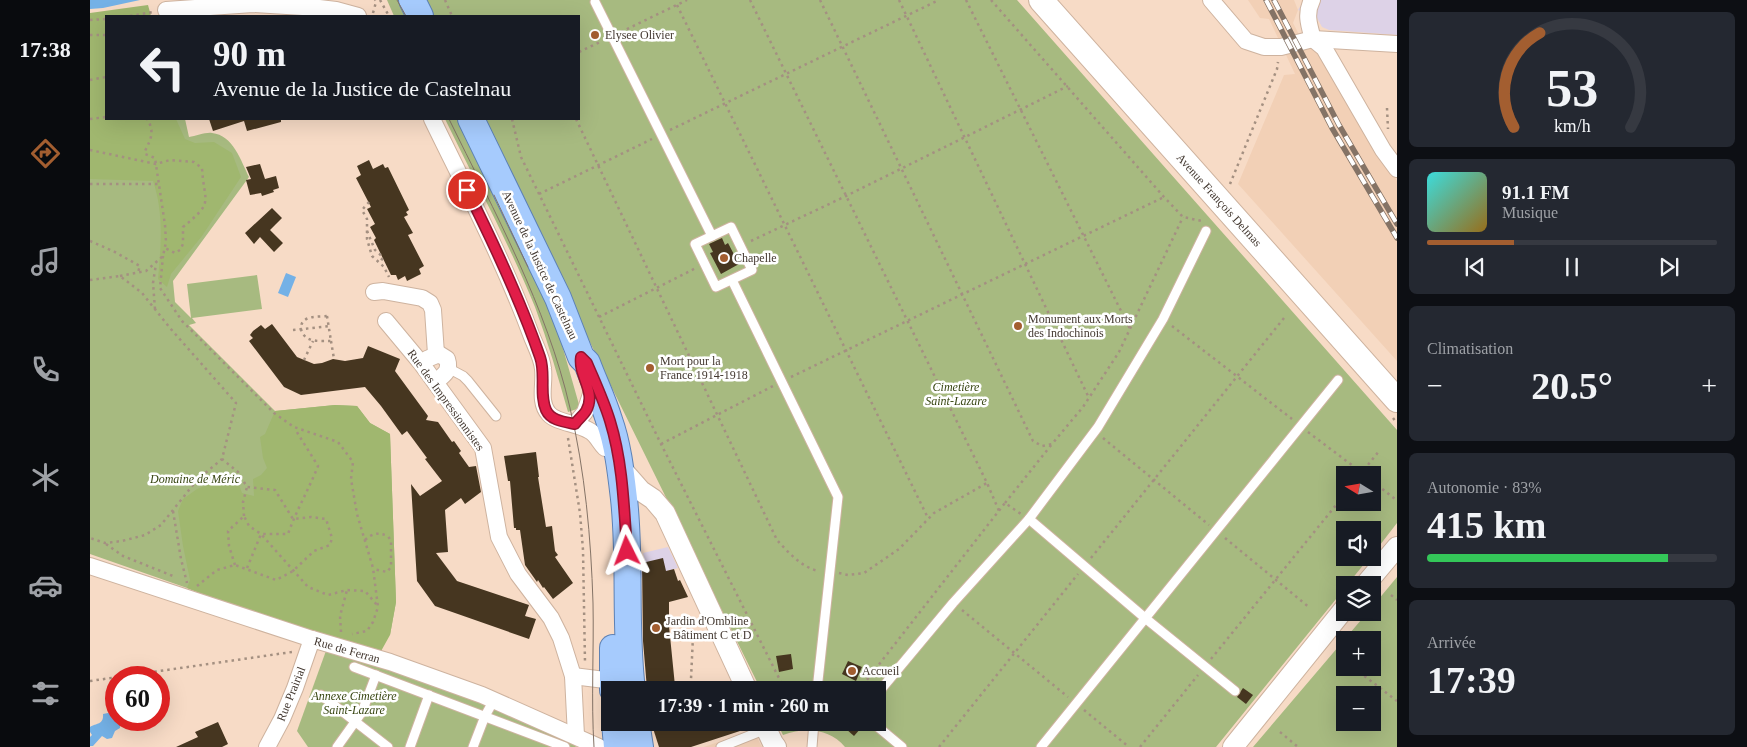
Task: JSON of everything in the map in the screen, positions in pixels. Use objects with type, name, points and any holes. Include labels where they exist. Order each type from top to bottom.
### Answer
[{"type":"main road","points":[[412,0],[420,15]]},
{"type":"main road","name":"Avenue François Delmas","points":[[1041,0],[1397,400]]},
{"type":"main road","name":"Avenue de la Justice de Castelnau","points":[[471,120],[558,298],[581,357],[587,363],[610,421],[612,457]]},
{"type":"main road","name":"Avenue de la Justice de Castelnau","points":[[581,357],[580,365],[602,424],[624,509],[627,551],[627,647],[620,681]]},
{"type":"main road","points":[[616,731],[617,747]]},
{"type":"main road","points":[[637,731],[640,747]]},
{"type":"street","points":[[1211,0],[1246,40],[1264,47],[1281,47],[1313,39],[1397,44]]},
{"type":"street","points":[[1312,0],[1308,7],[1308,21],[1313,39],[1324,48],[1383,150],[1397,169]]},
{"type":"street","points":[[166,10],[253,4],[328,9],[354,15]]},
{"type":"street","points":[[432,120],[497,250],[521,306],[543,369],[545,409],[558,420],[571,423],[596,435],[641,491],[653,499],[666,513],[701,608],[742,681]]},
{"type":"street","points":[[374,292],[382,291],[422,298],[430,303],[433,310],[436,354]]},
{"type":"street","name":"Rue des Impressionnistes","points":[[386,321],[421,363],[483,448],[499,537],[518,574],[551,618],[579,676],[570,742]]},
{"type":"street","points":[[421,363],[436,354],[448,359],[446,374],[435,382]]},
{"type":"street","points":[[571,423],[585,412],[591,394]]},
{"type":"street","points":[[1373,576],[1397,547]]},
{"type":"street","name":"Rue de Ferran","points":[[90,566],[310,645],[390,662],[494,700],[570,742],[599,747]]},
{"type":"street","points":[[1233,747],[1336,619]]},
{"type":"street","name":"Rue Prairial","points":[[267,747],[282,719],[310,645]]},
{"type":"street","points":[[579,676],[601,682]]},
{"type":"street","points":[[766,731],[776,747]]},
{"type":"lane","points":[[595,2],[712,236]]},
{"type":"lane","points":[[731,227],[752,270],[716,287],[695,244],[712,236],[731,227]]},
{"type":"lane","points":[[886,684],[953,603],[1029,519],[1095,431],[1163,319],[1206,231]]},
{"type":"lane","points":[[732,280],[838,497],[818,681]]},
{"type":"lane","points":[[448,368],[458,372],[468,381],[496,416]]},
{"type":"lane","points":[[1041,747],[1338,380]]},
{"type":"lane","points":[[1029,519],[1145,618],[1235,691]]},
{"type":"lane","points":[[354,667],[485,716],[570,742]]},
{"type":"lane","points":[[337,747],[362,712],[376,675]]},
{"type":"lane","points":[[410,747],[429,694]]},
{"type":"lane","points":[[321,695],[388,747]]},
{"type":"lane","points":[[473,747],[485,716],[494,700]]},
{"type":"lane","points":[[721,747],[754,731]]},
{"type":"lane","points":[[812,747],[813,731]]},
{"type":"lane","points":[[883,731],[902,747]]},
{"type":"path","points":[[372,15],[375,0]]},
{"type":"path","points":[[380,0],[388,15]]},
{"type":"path","points":[[445,0],[452,15]]},
{"type":"path","points":[[580,52],[687,0]]},
{"type":"path","points":[[750,0],[999,511]]},
{"type":"path","points":[[820,0],[1033,441],[1042,446],[1052,444]]},
{"type":"path","points":[[900,0],[1089,398]]},
{"type":"path","points":[[538,194],[939,0]]},
{"type":"path","points":[[966,0],[1130,329]]},
{"type":"path","points":[[991,0],[1164,197],[1183,217],[1202,221],[1206,231]]},
{"type":"path","points":[[677,5],[928,518]]},
{"type":"path","points":[[136,15],[166,10]]},
{"type":"path","points":[[90,20],[105,19]]},
{"type":"path","points":[[90,35],[105,35]]},
{"type":"path","points":[[1222,204],[1277,69],[1281,47]]},
{"type":"path","points":[[90,80],[105,77]]},
{"type":"path","points":[[740,246],[846,196],[1068,86]]},
{"type":"path","points":[[1387,108],[1388,132]]},
{"type":"path","points":[[90,119],[105,117]]},
{"type":"path","points":[[148,120],[153,133],[145,154],[156,158],[165,225],[165,248],[160,288],[182,321],[274,413],[294,427],[338,442],[353,462],[351,480],[357,514],[373,568],[378,607],[373,622],[367,631],[354,634],[332,630]]},
{"type":"path","points":[[512,120],[521,157],[538,194],[780,681]]},
{"type":"path","points":[[576,120],[777,540],[793,557],[814,570],[848,575],[864,573],[899,549],[934,513],[987,483]]},
{"type":"path","points":[[90,150],[156,164],[170,160],[199,164],[202,168],[205,206],[197,216],[183,227],[183,244],[180,250],[174,252],[165,248]]},
{"type":"path","points":[[90,184],[160,184]]},
{"type":"path","points":[[661,444],[846,350],[1164,197]]},
{"type":"path","points":[[369,202],[362,210],[367,219],[367,239],[372,256],[389,274],[393,293]]},
{"type":"path","points":[[866,681],[1089,398],[1119,352],[1183,217]]},
{"type":"path","points":[[367,231],[375,250],[385,257],[380,263]]},
{"type":"path","points":[[90,241],[140,266],[138,272]]},
{"type":"path","points":[[90,280],[146,271],[163,256]]},
{"type":"path","points":[[155,309],[152,283],[156,264]]},
{"type":"path","points":[[599,317],[705,264]]},
{"type":"path","points":[[105,543],[145,535],[161,525],[197,480],[222,458],[236,403],[142,293],[120,276]]},
{"type":"path","points":[[331,341],[313,341],[306,338],[301,329],[302,324],[306,319],[312,317],[327,316],[334,359]]},
{"type":"path","points":[[939,747],[1284,318]]},
{"type":"path","points":[[1163,319],[1352,466]]},
{"type":"path","points":[[293,330],[330,327]]},
{"type":"path","points":[[304,360],[313,341]]},
{"type":"path","points":[[571,423],[583,550],[579,676]]},
{"type":"path","points":[[261,534],[288,534],[318,466],[294,427]]},
{"type":"path","points":[[1095,431],[1310,608]]},
{"type":"path","points":[[1368,466],[1379,451]]},
{"type":"path","points":[[222,458],[238,472],[247,487],[243,502],[244,516],[249,526],[261,534],[308,587],[328,595],[347,590],[365,591],[378,607]]},
{"type":"path","points":[[247,487],[275,490],[294,519]]},
{"type":"path","points":[[1381,488],[1395,499]]},
{"type":"path","points":[[1005,503],[1029,519]]},
{"type":"path","points":[[1140,747],[1336,505]]},
{"type":"path","points":[[90,538],[105,543],[123,556],[187,583],[173,511]]},
{"type":"path","points":[[235,565],[229,546],[228,530],[244,516]]},
{"type":"path","points":[[203,589],[196,587],[217,570],[235,565],[276,580],[293,571],[314,551],[330,545],[332,538],[326,519],[310,517],[294,519]]},
{"type":"path","points":[[365,540],[372,534],[380,533],[388,536],[391,541],[391,566],[386,572],[373,568]]},
{"type":"path","points":[[247,568],[261,534]]},
{"type":"path","points":[[341,632],[340,616],[347,590]]},
{"type":"path","points":[[1391,595],[1397,600]]},
{"type":"path","points":[[953,603],[1129,747]]},
{"type":"path","points":[[690,681],[701,608]]},
{"type":"path","points":[[90,681],[294,652],[310,645]]},
{"type":"path","points":[[1364,676],[1397,701]]},
{"type":"path","points":[[1280,732],[1298,747]]},
{"type":"shaded area","points":[[1248,0],[1294,0],[1298,10],[1293,23],[1304,44],[1319,49],[1397,181],[1397,361],[1238,184],[1284,75],[1295,74],[1269,19],[1260,18]]},
{"type":"shaded area","points":[[1304,0],[1397,0],[1397,35],[1329,30],[1322,27],[1316,16],[1298,10]]},
{"type":"shaded area","points":[[668,547],[678,568],[640,578],[637,565],[645,562],[643,553]]},
{"type":"shaded area","points":[[754,731],[762,747],[704,747]]},
{"type":"green space","points":[[387,0],[401,0],[408,15],[394,15]]},
{"type":"green space","name":"Cimetière Saint-Lazare","points":[[426,0],[1017,0],[1397,430],[1397,523],[1381,544],[1381,521],[1336,521],[1336,566],[1362,566],[1354,576],[1336,576],[1336,599],[1216,747],[845,747],[832,736],[816,731],[886,731],[886,681],[757,681],[611,386],[483,120],[580,120],[580,15],[433,15]]},
{"type":"green space","points":[[148,5],[151,15],[105,15],[105,120],[176,120],[185,139],[195,143],[214,142],[232,153],[241,177],[202,236],[171,274],[167,287],[158,279],[161,242],[160,217],[153,181],[90,179],[90,13]]},
{"type":"green space","name":"Domaine de Méric","points":[[90,27],[105,120],[185,120],[189,137],[210,133],[226,138],[235,150],[249,177],[173,281],[175,302],[191,318],[187,284],[257,275],[262,309],[192,318],[196,323],[189,325],[275,411],[335,405],[357,406],[370,423],[390,434],[396,602],[390,635],[259,617],[187,588],[90,554]]},
{"type":"green space","points":[[445,120],[459,120],[547,302],[562,345],[580,408],[568,412],[549,346],[535,307],[503,236]]},
{"type":"green space","points":[[335,405],[357,406],[370,423],[390,434],[396,602],[390,635],[380,653],[259,617],[187,588],[190,580],[178,511],[183,499],[197,489],[221,477],[236,477],[242,493],[254,496],[253,479],[261,475],[267,468],[263,458],[260,437],[265,434],[275,411]]},
{"type":"green space","points":[[1397,577],[1397,747],[1253,747],[1336,649],[1336,676],[1381,676],[1381,631],[1352,631],[1360,621],[1381,621],[1381,596]]},
{"type":"green space","name":"Annexe Cimetière Saint-Lazare","points":[[327,648],[434,681],[571,738],[576,747],[308,747],[297,731]]},
{"type":"green space","name":"Cimetière Saint-Lazare","points":[[781,731],[800,731],[791,732],[783,735]]},
{"type":"water","points":[[90,0],[140,0],[90,9]]},
{"type":"water","points":[[286,273],[296,277],[288,297],[278,293]]},
{"type":"water","points":[[103,714],[105,714],[105,731],[115,731],[112,738],[107,739],[102,736],[93,746],[90,746],[90,737],[92,735],[90,727],[101,722]]},
{"type":"building","points":[[209,120],[281,120],[281,122],[247,131],[244,121],[213,131]]},
{"type":"building","points":[[369,160],[373,169],[383,164],[385,168],[388,167],[409,210],[406,212],[408,215],[404,217],[413,233],[408,235],[424,266],[419,269],[421,274],[407,281],[405,276],[398,280],[396,275],[391,275],[374,240],[376,238],[370,227],[375,224],[367,209],[371,207],[356,178],[361,175],[357,166]]},
{"type":"building","points":[[260,164],[265,179],[276,176],[279,188],[262,196],[261,193],[250,195],[246,180],[251,179],[246,167]]},
{"type":"building","points":[[272,208],[282,218],[270,230],[283,243],[274,252],[260,237],[254,244],[245,233]]},
{"type":"building","name":"Chapelle","points":[[722,238],[725,245],[728,243],[739,264],[721,274],[710,253],[713,252],[709,244]]},
{"type":"building","points":[[272,324],[297,357],[314,364],[333,359],[345,361],[363,358],[368,346],[400,359],[395,371],[428,416],[426,420],[438,422],[461,451],[459,453],[469,467],[476,466],[481,492],[465,504],[461,498],[445,510],[448,552],[436,553],[457,581],[529,605],[525,616],[536,619],[529,639],[435,606],[417,581],[411,484],[420,496],[442,481],[407,431],[402,435],[365,387],[301,395],[284,387],[249,341],[253,338],[250,335],[253,331],[261,325],[265,329]]},
{"type":"building","points":[[536,452],[546,527],[552,526],[555,551],[558,555],[555,557],[573,583],[553,599],[538,580],[537,582],[525,565],[520,530],[514,528],[510,481],[508,481],[504,456]]},
{"type":"building","name":"Jardin d'Ombline - Bâtiment C et D","points":[[663,558],[666,571],[674,569],[678,581],[680,580],[688,597],[669,602],[669,626],[674,681],[646,681],[643,641],[642,563]]},
{"type":"building","points":[[791,654],[793,669],[779,672],[776,656]]},
{"type":"building","name":"Accueil","points":[[848,661],[862,667],[856,681],[842,674]]},
{"type":"building","points":[[1243,688],[1253,695],[1246,704],[1237,697]]},
{"type":"building","points":[[218,722],[228,744],[222,747],[176,747],[198,737],[195,732]]},
{"type":"building","points":[[654,731],[740,731],[691,747],[659,747]]},
{"type":"building","points":[[848,731],[858,731],[854,736]]},
{"type":"tram line","points":[[397,0],[405,15]]},
{"type":"tram line","points":[[449,120],[518,260],[548,333],[570,408],[580,456],[591,554],[594,747]]},
{"type":"tram line","points":[[494,195],[528,267]]},
{"type":"railway","points":[[1266,0],[1332,128],[1397,238]]},
{"type":"railway","points":[[1274,0],[1339,125],[1397,224]]},
{"type":"place","name":"Elysee Olivier","points":[[595,35]]},
{"type":"place","name":"Chapelle","points":[[724,258]]},
{"type":"place","name":"Monument aux Morts des Indochinois","points":[[1018,326]]},
{"type":"place","name":"Mort pour la France 1914-1918","points":[[650,368]]},
{"type":"place","name":"Jardin d'Ombline - Bâtiment C et D","points":[[656,628]]},
{"type":"place","name":"Accueil","points":[[852,671]]},
{"type":"route","points":[[467,190],[505,267],[541,359],[545,409],[558,420],[575,424],[578,418],[585,412],[591,394],[580,365],[581,357],[587,363],[610,421],[620,466],[627,551]]}]
